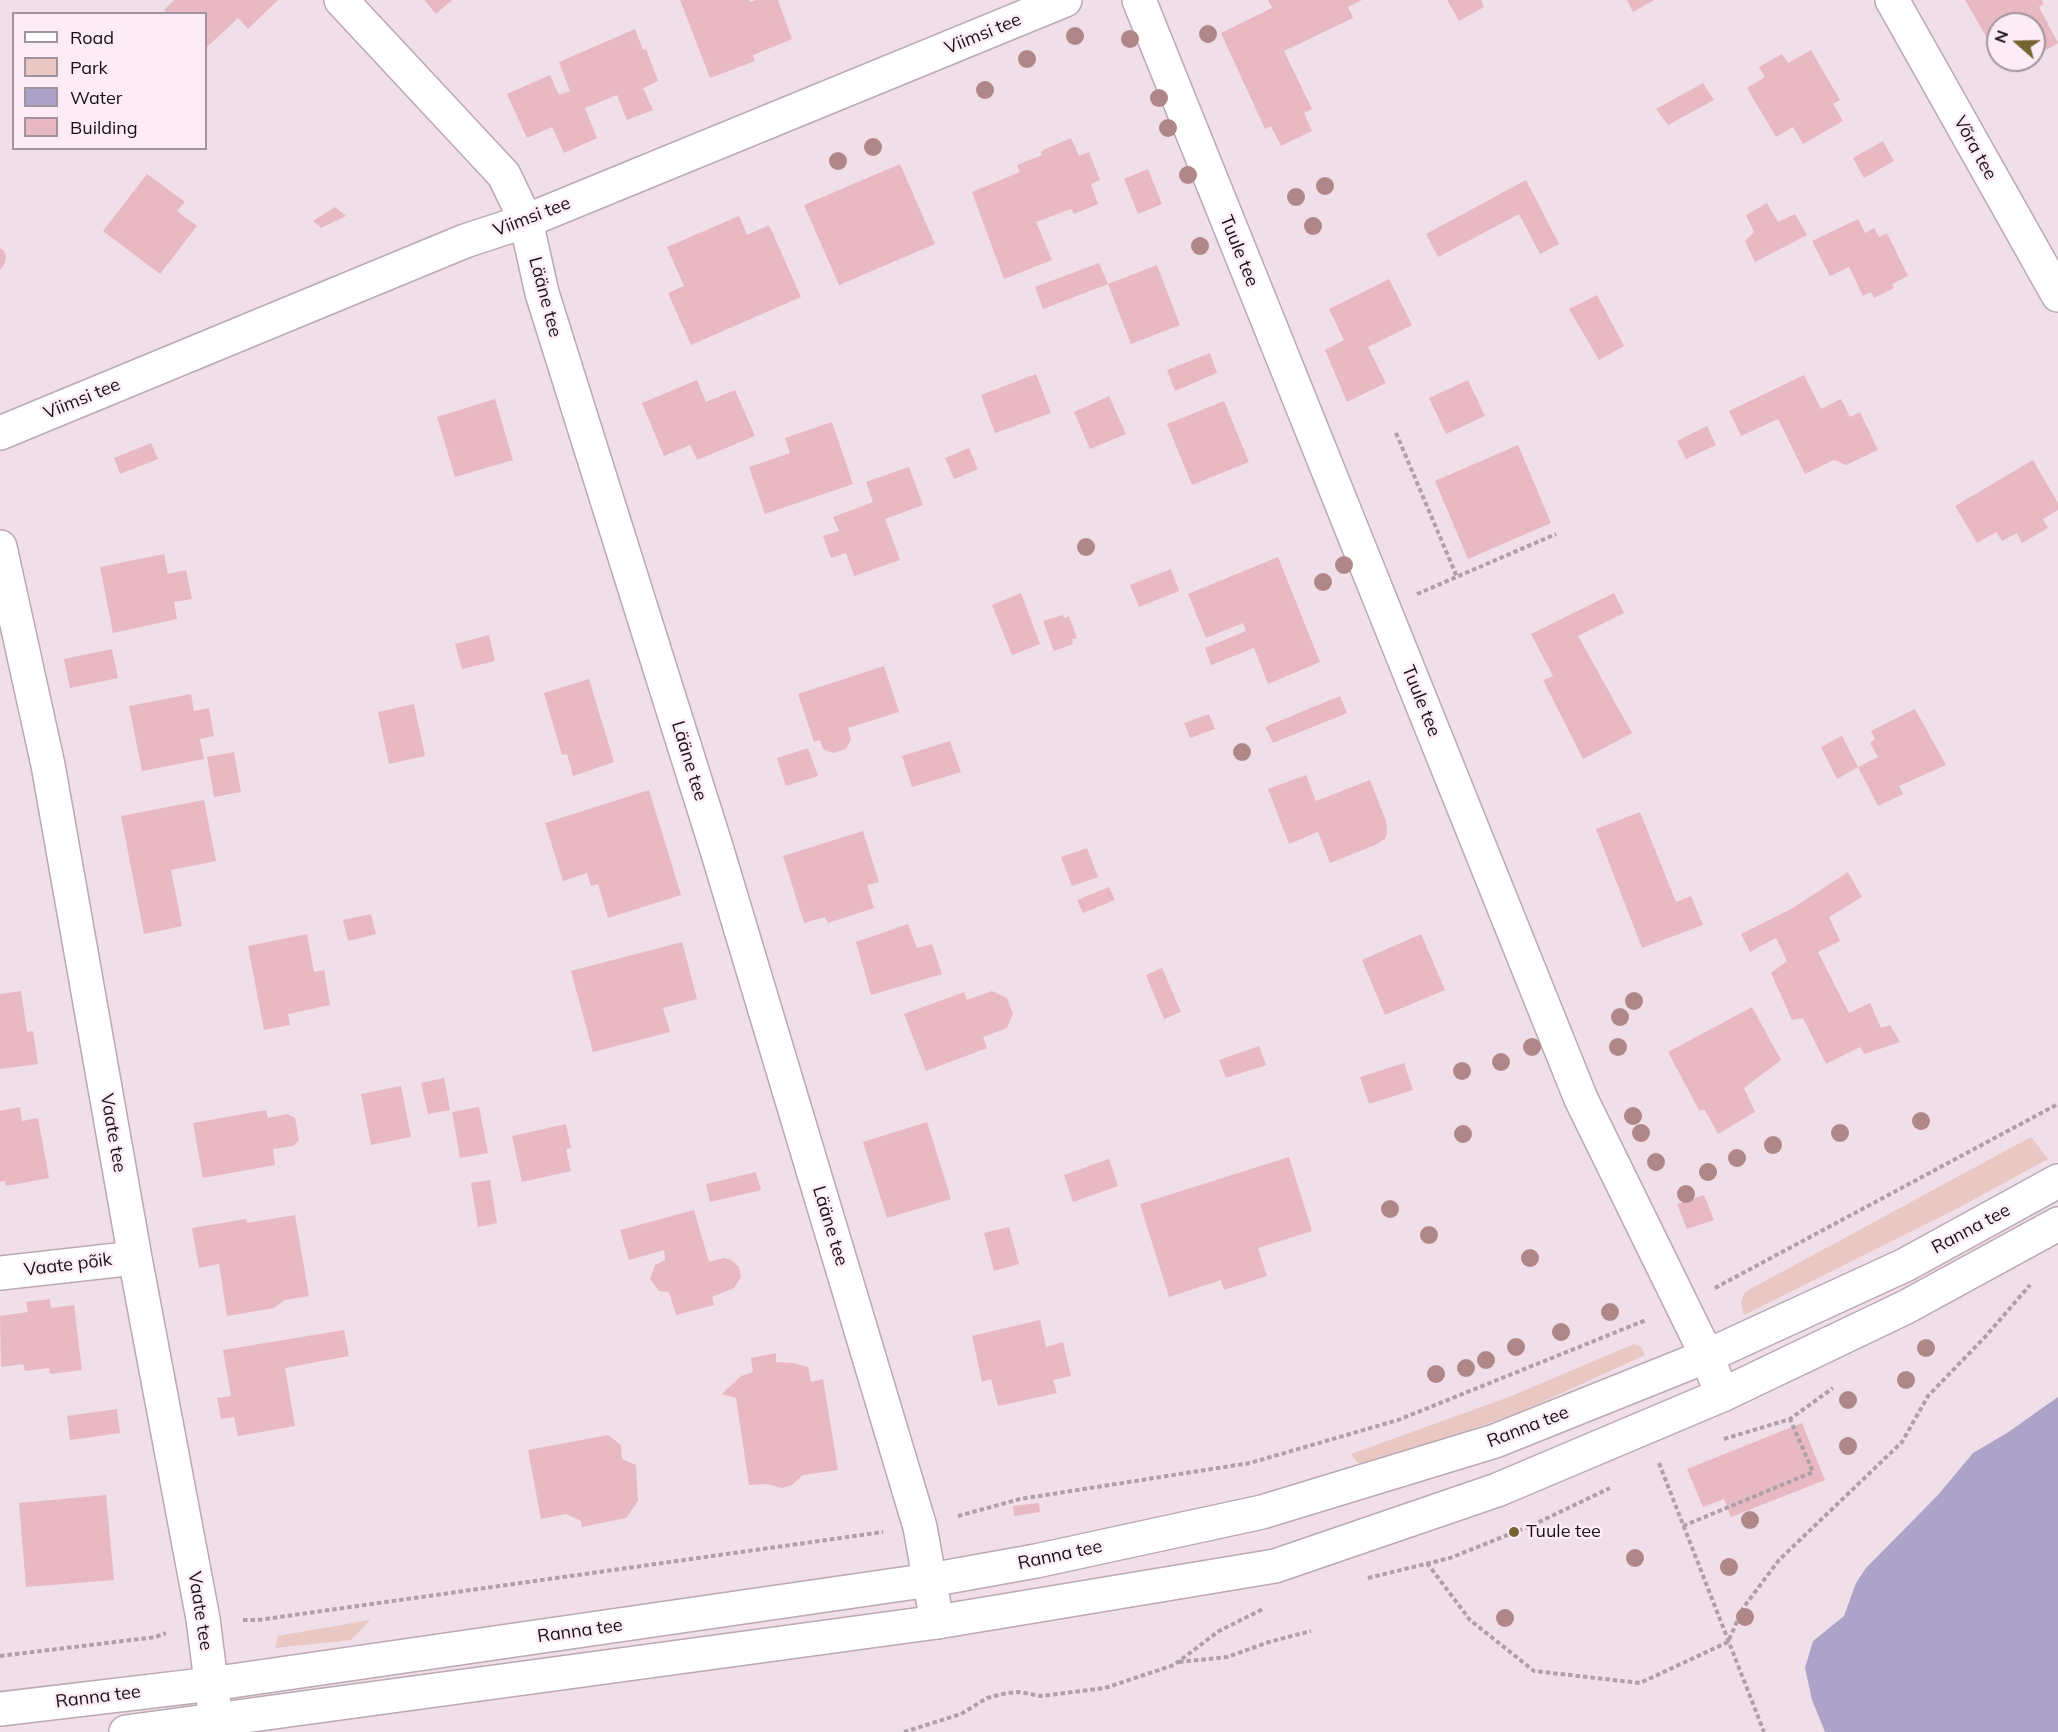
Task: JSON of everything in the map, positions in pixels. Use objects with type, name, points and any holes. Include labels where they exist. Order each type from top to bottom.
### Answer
[{"type":"street","name":"Lääne tee","points":[[341,0],[504,176],[526,221],[542,293],[717,850],[920,1527],[937,1622]]},
{"type":"street","name":"Viimsi tee","points":[[0,433],[465,241],[526,221],[1065,0]]},
{"type":"street","name":"Tuule tee","points":[[1138,0],[1581,1099],[1707,1356],[1722,1395]]},
{"type":"street","name":"Võra tee","points":[[1892,0],[2058,295]]},
{"type":"street","name":"Vaate tee","points":[[0,548],[48,765],[135,1258],[203,1619],[216,1721]]},
{"type":"street","name":"Ranna tee","points":[[0,1709],[211,1684],[930,1581],[1036,1561],[1262,1512],[1495,1441],[1707,1356],[1905,1264],[2058,1181]]},
{"type":"street","name":"Ranna tee","points":[[126,1732],[937,1622],[1275,1566],[1497,1490],[1722,1395],[1906,1307],[2058,1224]]},
{"type":"street","name":"Vaate põik","points":[[0,1273],[135,1258]]},
{"type":"path","points":[[1396,433],[1457,577]]},
{"type":"path","points":[[1384,609],[1556,534]]},
{"type":"path","points":[[0,1656],[156,1637],[203,1619],[258,1620],[920,1527],[1020,1499],[1250,1463],[1398,1420],[1682,1305],[2058,1104]]},
{"type":"path","points":[[1427,1563],[1470,1620],[1534,1671],[1640,1683],[1728,1642],[1743,1608],[1779,1560],[1902,1442],[1928,1396],[1985,1337],[2031,1283]]},
{"type":"path","points":[[1683,1526],[1813,1472],[1790,1419]]},
{"type":"path","points":[[1659,1463],[1764,1732]]},
{"type":"path","points":[[904,1732],[961,1714],[987,1698],[1007,1693],[1019,1692],[1041,1696],[1105,1688],[1174,1665],[1219,1631],[1273,1605]]},
{"type":"path","points":[[1178,1662],[1227,1657],[1269,1642],[1311,1631]]},
{"type":"green space","points":[[2031,1137],[2048,1159],[1958,1208],[1744,1315],[1741,1302],[1745,1292]]},
{"type":"green space","points":[[1634,1344],[1641,1347],[1645,1355],[1518,1413],[1403,1453],[1359,1464],[1351,1454],[1509,1397]]},
{"type":"green space","points":[[370,1620],[351,1640],[275,1648],[278,1636]]},
{"type":"water","points":[[2058,1397],[2058,1732],[1825,1732],[1812,1700],[1805,1668],[1813,1641],[1844,1616],[1856,1583],[1866,1568],[1938,1495],[1973,1453],[2007,1433]]},
{"type":"building","points":[[174,0],[278,0],[248,29],[238,18],[207,47],[207,12],[166,12],[164,10]]},
{"type":"building","points":[[424,0],[452,0],[436,14]]},
{"type":"building","points":[[680,0],[749,0],[750,2],[778,0],[792,39],[753,55],[755,61],[710,78]]},
{"type":"building","points":[[1268,0],[1362,0],[1348,7],[1353,18],[1284,51],[1312,109],[1304,113],[1312,131],[1281,146],[1271,126],[1265,129],[1221,33],[1272,8]]},
{"type":"building","points":[[1447,0],[1481,0],[1484,7],[1459,21]]},
{"type":"building","points":[[1627,0],[1654,0],[1633,12]]},
{"type":"building","points":[[1965,0],[2042,0],[2044,4],[2039,7],[2042,12],[1986,12],[1986,36]]},
{"type":"building","points":[[2046,20],[2058,43],[2046,50]]},
{"type":"building","points":[[635,29],[643,50],[646,49],[658,81],[643,88],[653,110],[627,120],[617,95],[585,108],[597,138],[564,153],[552,127],[527,138],[507,94],[550,75],[559,95],[570,91],[559,62]]},
{"type":"building","points":[[1811,50],[1840,100],[1833,104],[1843,121],[1803,144],[1793,127],[1776,137],[1747,88],[1765,77],[1759,67],[1782,54],[1788,63]]},
{"type":"building","points":[[1703,83],[1714,100],[1668,125],[1656,109]]},
{"type":"building","points":[[1071,138],[1079,156],[1089,152],[1100,180],[1091,184],[1098,204],[1074,214],[1071,209],[1036,222],[1052,260],[1004,279],[972,192],[1020,172],[1017,165],[1042,155],[1041,151]]},
{"type":"building","points":[[1883,141],[1894,161],[1864,178],[1853,158]]},
{"type":"building","points":[[900,164],[935,244],[839,285],[804,205]]},
{"type":"building","points":[[1148,169],[1162,204],[1138,214],[1124,179]]},
{"type":"building","points":[[147,174],[185,202],[177,211],[197,226],[160,274],[103,231]]},
{"type":"building","points":[[1526,180],[1559,244],[1540,254],[1519,214],[1438,257],[1426,234]]},
{"type":"building","points":[[1767,203],[1778,222],[1795,214],[1807,235],[1755,262],[1745,241],[1754,232],[1746,215]]},
{"type":"building","points":[[335,207],[346,216],[321,228],[313,221]]},
{"type":"building","points":[[739,216],[747,235],[769,225],[801,297],[691,345],[668,293],[684,286],[667,247]]},
{"type":"building","points":[[1858,219],[1865,233],[1874,228],[1879,237],[1887,233],[1908,276],[1892,284],[1894,288],[1874,298],[1871,292],[1863,296],[1849,267],[1830,276],[1812,241]]},
{"type":"building","points":[[0,248],[6,257],[0,270]]},
{"type":"building","points":[[1099,263],[1108,284],[1043,309],[1035,287]]},
{"type":"building","points":[[1157,265],[1180,325],[1131,344],[1108,284]]},
{"type":"building","points":[[1389,279],[1412,325],[1368,347],[1386,383],[1347,402],[1325,350],[1344,340],[1329,309]]},
{"type":"building","points":[[1597,295],[1624,346],[1599,360],[1569,309]]},
{"type":"building","points":[[1210,353],[1217,373],[1175,391],[1167,370]]},
{"type":"building","points":[[1036,374],[1051,413],[995,433],[981,395]]},
{"type":"building","points":[[1804,375],[1821,409],[1841,399],[1850,417],[1860,412],[1878,450],[1846,465],[1834,460],[1805,474],[1778,419],[1741,436],[1729,411]]},
{"type":"building","points":[[697,380],[706,402],[735,390],[755,436],[697,460],[690,445],[664,456],[642,403]]},
{"type":"building","points":[[1468,380],[1485,416],[1446,434],[1429,398]]},
{"type":"building","points":[[1109,396],[1126,434],[1090,449],[1074,412]]},
{"type":"building","points":[[495,399],[513,460],[455,477],[437,417]]},
{"type":"building","points":[[1224,401],[1249,462],[1192,485],[1167,424]]},
{"type":"building","points":[[832,422],[853,484],[765,514],[749,467],[790,453],[785,438]]},
{"type":"building","points":[[1707,426],[1716,445],[1686,459],[1677,441]]},
{"type":"building","points":[[151,443],[158,459],[120,474],[114,458]]},
{"type":"building","points":[[1518,445],[1551,523],[1468,559],[1435,481]]},
{"type":"building","points":[[969,448],[978,469],[954,479],[945,458]]},
{"type":"building","points":[[2033,460],[2058,503],[2058,510],[2043,519],[2048,528],[2022,543],[2017,533],[2002,541],[1996,532],[1977,543],[1955,506]]},
{"type":"building","points":[[909,467],[923,505],[885,519],[900,560],[854,576],[846,553],[831,558],[823,536],[839,531],[833,517],[873,502],[866,482]]},
{"type":"building","points":[[164,554],[168,574],[186,570],[192,599],[174,602],[177,619],[113,633],[100,567]]},
{"type":"building","points":[[1278,557],[1320,662],[1268,684],[1254,648],[1211,665],[1205,648],[1246,631],[1243,623],[1206,638],[1188,594]]},
{"type":"building","points":[[1171,569],[1179,591],[1139,607],[1130,585]]},
{"type":"building","points":[[1021,593],[1040,644],[1012,655],[992,605]]},
{"type":"building","points":[[1614,593],[1624,613],[1578,636],[1632,733],[1583,759],[1543,680],[1553,676],[1531,634]]},
{"type":"building","points":[[1063,615],[1064,618],[1069,616],[1077,638],[1072,639],[1073,644],[1054,651],[1043,621]]},
{"type":"building","points":[[489,635],[495,661],[462,669],[455,644]]},
{"type":"building","points":[[112,649],[118,678],[70,688],[64,659]]},
{"type":"building","points":[[884,666],[899,712],[848,728],[851,739],[846,749],[833,753],[823,749],[820,740],[814,742],[798,694]]},
{"type":"building","points":[[589,679],[614,762],[573,776],[567,754],[562,755],[544,693]]},
{"type":"building","points":[[191,694],[194,711],[209,708],[214,736],[200,739],[204,759],[142,771],[129,706]]},
{"type":"building","points":[[1340,696],[1347,713],[1273,743],[1265,727]]},
{"type":"building","points":[[414,704],[425,756],[389,764],[378,712]]},
{"type":"building","points":[[1915,709],[1946,765],[1899,786],[1903,794],[1878,806],[1858,767],[1878,757],[1870,743],[1875,739],[1871,731]]},
{"type":"building","points":[[1209,714],[1215,729],[1190,738],[1184,723]]},
{"type":"building","points":[[1842,736],[1858,767],[1837,779],[1821,747]]},
{"type":"building","points":[[950,741],[961,772],[912,787],[902,756]]},
{"type":"building","points":[[808,748],[818,776],[786,786],[777,758]]},
{"type":"building","points":[[234,752],[241,792],[214,797],[207,757]]},
{"type":"building","points":[[1306,775],[1316,801],[1370,780],[1386,821],[1385,839],[1330,863],[1318,832],[1289,844],[1268,789]]},
{"type":"building","points":[[649,790],[681,895],[608,918],[598,884],[591,886],[587,873],[563,881],[545,823]]},
{"type":"building","points":[[204,800],[216,861],[171,870],[182,926],[144,934],[121,816]]},
{"type":"building","points":[[1640,812],[1676,902],[1691,896],[1703,925],[1642,948],[1596,829]]},
{"type":"building","points":[[863,831],[879,882],[867,885],[874,908],[828,923],[825,917],[804,923],[783,856]]},
{"type":"building","points":[[1087,848],[1098,877],[1072,886],[1061,857]]},
{"type":"building","points":[[1848,872],[1862,897],[1829,917],[1840,941],[1818,952],[1849,1013],[1870,1003],[1881,1028],[1890,1025],[1900,1042],[1865,1054],[1860,1047],[1826,1064],[1803,1018],[1792,1020],[1771,973],[1787,961],[1776,938],[1750,952],[1741,934],[1793,908]]},
{"type":"building","points":[[1109,887],[1115,900],[1083,913],[1077,900]]},
{"type":"building","points":[[371,914],[376,934],[348,941],[343,920]]},
{"type":"building","points":[[908,924],[917,948],[932,944],[942,974],[871,995],[856,942]]},
{"type":"building","points":[[307,934],[314,972],[324,970],[330,1005],[288,1014],[290,1025],[264,1030],[248,946]]},
{"type":"building","points":[[1421,934],[1445,990],[1385,1015],[1362,960]]},
{"type":"building","points":[[682,942],[697,999],[663,1008],[670,1032],[593,1052],[571,971]]},
{"type":"building","points":[[1162,968],[1181,1012],[1164,1019],[1146,975]]},
{"type":"building","points":[[21,991],[27,1032],[33,1031],[38,1064],[0,1069],[0,994]]},
{"type":"building","points":[[992,991],[1007,998],[1013,1014],[1007,1028],[983,1037],[987,1048],[926,1071],[904,1014],[964,992],[967,1000]]},
{"type":"building","points":[[1752,1007],[1781,1060],[1744,1088],[1755,1112],[1718,1134],[1705,1110],[1699,1110],[1668,1052]]},
{"type":"building","points":[[1259,1046],[1266,1065],[1226,1078],[1219,1060]]},
{"type":"building","points":[[1404,1063],[1413,1090],[1369,1104],[1360,1077]]},
{"type":"building","points":[[444,1078],[450,1110],[428,1114],[421,1083]]},
{"type":"building","points":[[401,1086],[411,1137],[371,1145],[361,1094]]},
{"type":"building","points":[[20,1107],[22,1121],[38,1118],[49,1178],[6,1186],[5,1181],[0,1182],[0,1111]]},
{"type":"building","points":[[479,1107],[488,1153],[460,1158],[452,1112]]},
{"type":"building","points":[[266,1110],[268,1118],[287,1114],[295,1118],[299,1140],[293,1146],[273,1149],[275,1165],[203,1178],[193,1123]]},
{"type":"building","points":[[927,1122],[951,1199],[887,1218],[863,1142]]},
{"type":"building","points":[[566,1124],[571,1148],[566,1149],[571,1171],[522,1182],[512,1136]]},
{"type":"building","points":[[1289,1157],[1312,1231],[1258,1248],[1267,1276],[1224,1290],[1221,1280],[1169,1297],[1140,1204]]},
{"type":"building","points":[[1109,1159],[1118,1186],[1073,1202],[1064,1175]]},
{"type":"building","points":[[756,1172],[761,1190],[710,1202],[706,1184]]},
{"type":"building","points":[[490,1180],[497,1223],[478,1227],[471,1183]]},
{"type":"building","points":[[1704,1195],[1714,1220],[1687,1229],[1677,1204]]},
{"type":"building","points":[[694,1210],[709,1262],[724,1258],[731,1260],[739,1267],[741,1277],[734,1288],[712,1297],[714,1305],[676,1315],[669,1292],[659,1291],[650,1279],[655,1265],[665,1260],[664,1250],[629,1260],[620,1230]]},
{"type":"building","points":[[295,1215],[309,1296],[285,1300],[274,1308],[227,1316],[219,1264],[199,1268],[192,1228],[246,1219],[247,1223]]},
{"type":"building","points":[[1009,1227],[1019,1264],[994,1271],[984,1233]]},
{"type":"building","points":[[50,1299],[51,1308],[74,1305],[82,1370],[50,1374],[49,1368],[25,1371],[23,1364],[1,1367],[0,1316],[28,1312],[26,1302]]},
{"type":"building","points":[[1040,1320],[1046,1347],[1063,1342],[1071,1376],[1053,1380],[1057,1393],[998,1406],[991,1379],[982,1382],[972,1336]]},
{"type":"building","points":[[344,1330],[349,1356],[285,1368],[295,1426],[238,1436],[234,1417],[221,1419],[217,1398],[231,1396],[223,1350]]},
{"type":"building","points":[[776,1353],[776,1362],[808,1367],[811,1382],[823,1379],[838,1470],[803,1475],[792,1485],[782,1488],[767,1484],[749,1485],[736,1398],[722,1394],[741,1376],[753,1372],[751,1358]]},
{"type":"building","points":[[117,1409],[120,1433],[70,1440],[67,1416]]},
{"type":"building","points":[[1802,1423],[1825,1480],[1731,1517],[1724,1499],[1703,1507],[1687,1469]]},
{"type":"building","points":[[608,1435],[621,1445],[622,1459],[636,1465],[638,1501],[626,1518],[582,1527],[581,1521],[566,1514],[541,1519],[528,1450]]},
{"type":"building","points":[[106,1495],[114,1580],[26,1587],[19,1503]]},
{"type":"building","points":[[1039,1503],[1040,1512],[1014,1516],[1013,1506]]},
{"type":"place","name":"Tuule tee","points":[[1514,1532]]}]
